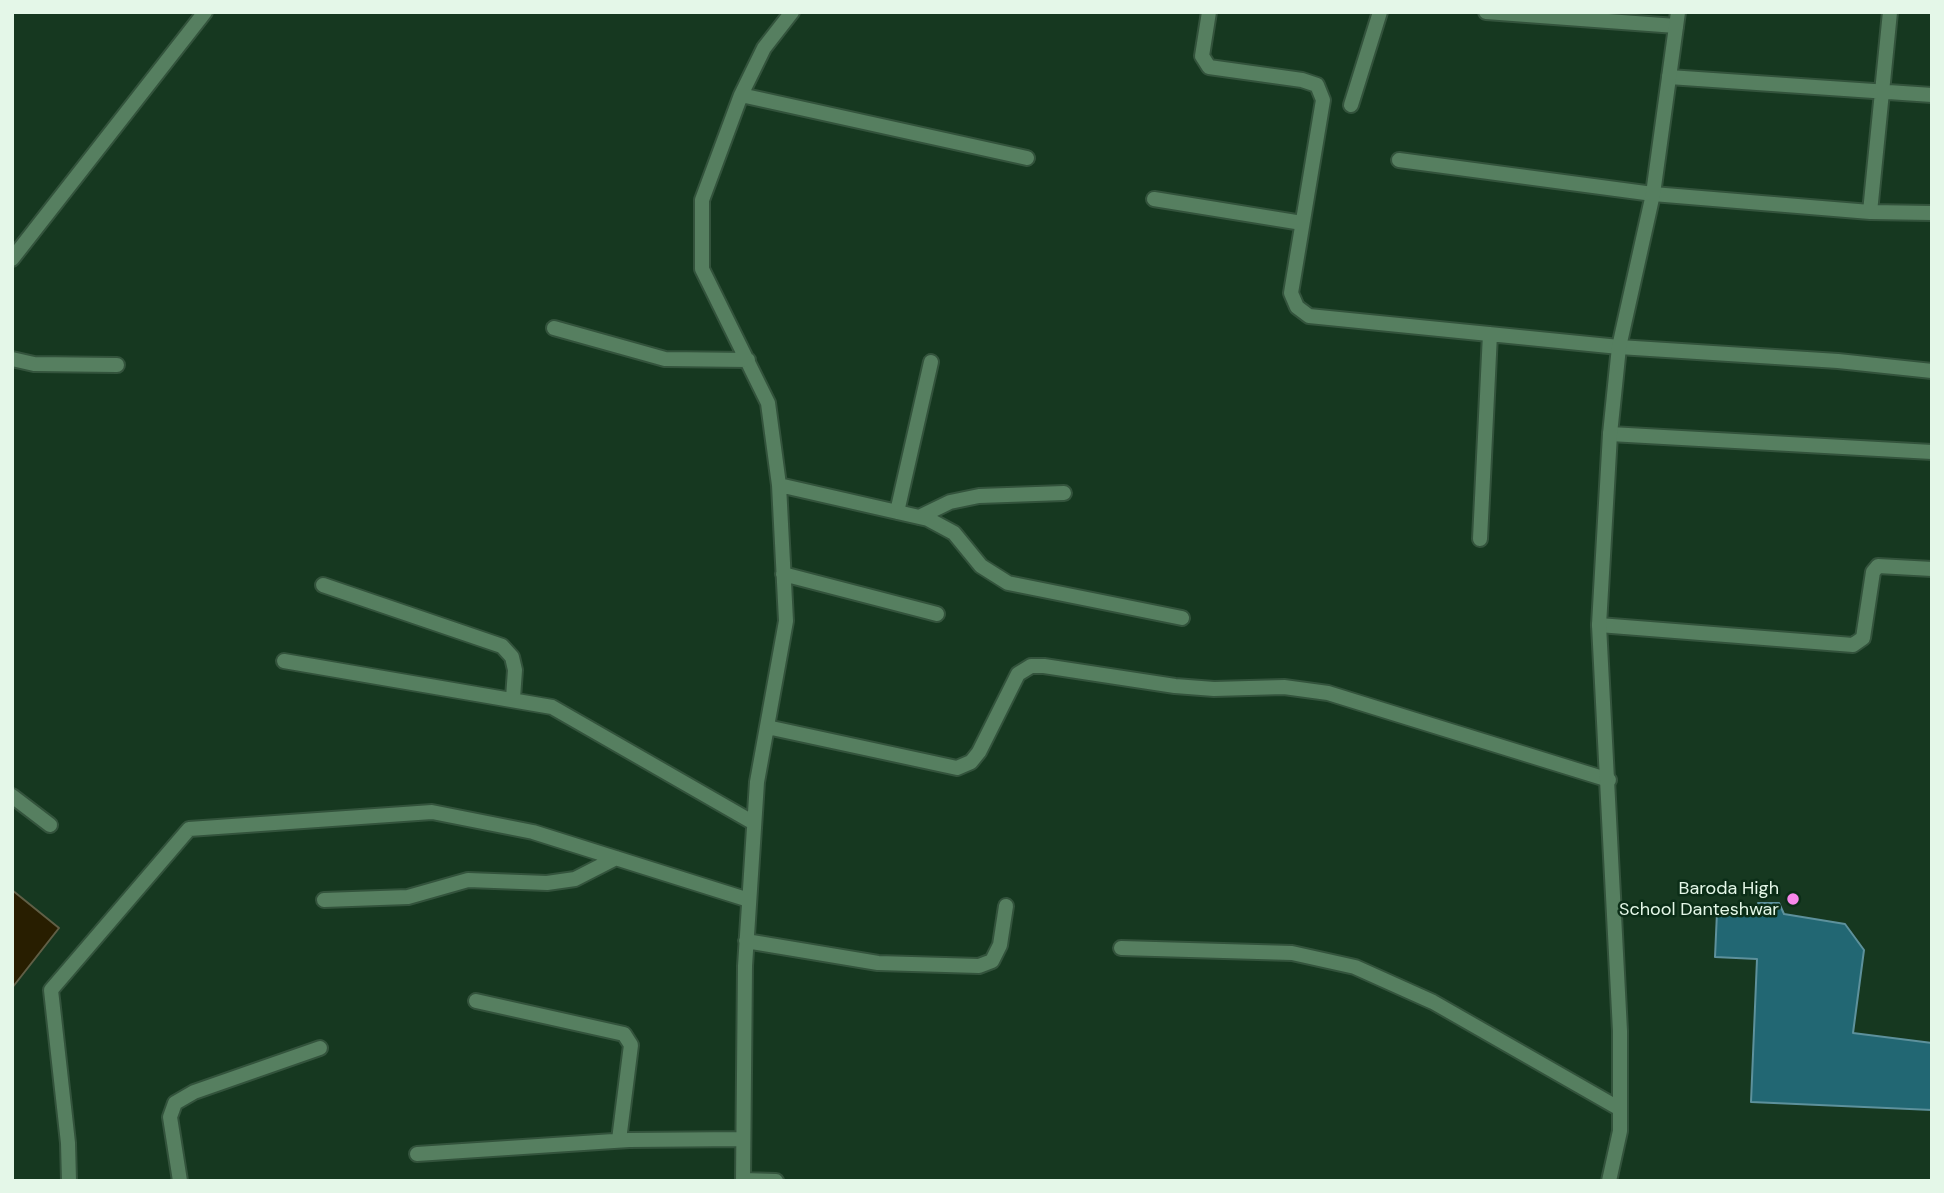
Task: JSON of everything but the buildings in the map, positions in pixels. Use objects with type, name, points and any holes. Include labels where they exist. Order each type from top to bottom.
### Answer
[{"type":"street","points":[[15,249],[205,12]]},
{"type":"street","points":[[776,1181],[743,1180],[743,1139],[746,941],[754,822],[786,621],[779,485],[768,403],[702,269],[702,200],[741,95],[764,48],[792,12]]},
{"type":"street","points":[[1209,12],[1202,56],[1209,67],[1317,85],[1323,100],[1291,293],[1297,307],[1309,316],[1619,347],[1838,360],[1932,371]]},
{"type":"street","points":[[1351,105],[1380,12]]},
{"type":"street","points":[[1486,12],[1677,19],[1653,194],[1619,347],[1610,434],[1599,625],[1609,780],[1620,1131],[1609,1181]]},
{"type":"street","points":[[1870,212],[1890,12]]},
{"type":"street","points":[[1669,77],[1932,95]]},
{"type":"street","points":[[741,95],[1027,158]]},
{"type":"street","points":[[1399,160],[1653,194],[1870,212],[1932,213]]},
{"type":"street","points":[[1154,199],[1302,223]]},
{"type":"street","points":[[554,328],[665,359],[748,360]]},
{"type":"street","points":[[1480,539],[1490,334]]},
{"type":"street","points":[[12,359],[58,366],[117,365]]},
{"type":"street","points":[[897,512],[930,362]]},
{"type":"street","points":[[1610,434],[1932,452]]},
{"type":"street","points":[[779,485],[919,517],[954,533],[981,566],[1008,583],[1182,618]]},
{"type":"street","points":[[919,517],[950,502],[979,496],[1064,493]]},
{"type":"street","points":[[1599,625],[1853,645],[1863,638],[1873,572],[1878,566],[1932,569]]},
{"type":"street","points":[[783,574],[937,614]]},
{"type":"street","points":[[323,585],[502,646],[512,657],[515,670],[513,698]]},
{"type":"street","points":[[284,661],[513,698],[552,707],[754,822]]},
{"type":"street","points":[[767,727],[957,768],[971,762],[979,752],[1018,674],[1031,666],[1044,666],[1175,686],[1214,689],[1284,687],[1328,693],[1609,780]]},
{"type":"street","points":[[12,796],[50,825]]},
{"type":"street","points":[[69,1181],[68,1143],[51,990],[189,828],[432,812],[533,832],[749,900]]},
{"type":"street","points":[[324,900],[408,897],[468,880],[547,883],[575,879],[616,858]]},
{"type":"street","points":[[746,941],[878,963],[979,966],[992,961],[1000,946],[1006,906]]},
{"type":"street","points":[[1121,948],[1293,953],[1355,967],[1433,1002],[1620,1109]]},
{"type":"street","points":[[476,1001],[624,1034],[631,1045],[619,1140]]},
{"type":"street","points":[[180,1181],[170,1116],[175,1103],[194,1092],[320,1048]]},
{"type":"street","points":[[417,1154],[619,1140],[743,1139]]},
{"type":"shaded area","points":[[12,890],[59,928],[12,988]]},
{"type":"place","name":"Baroda High School Danteshwar","points":[[1793,899]]}]
